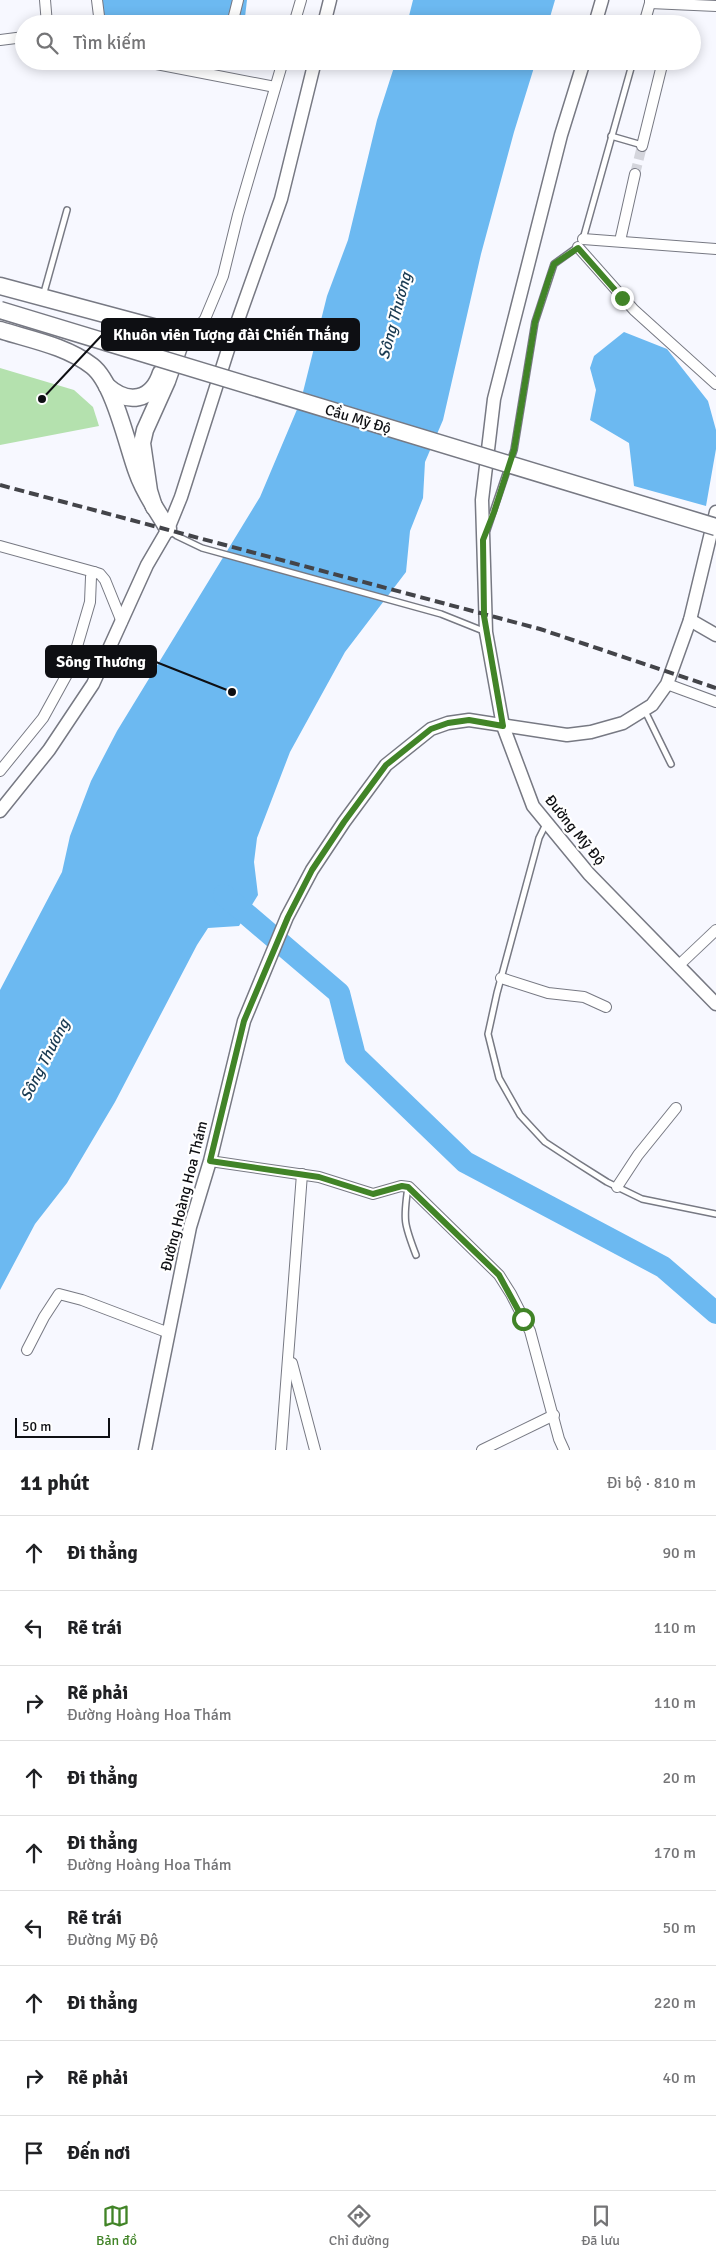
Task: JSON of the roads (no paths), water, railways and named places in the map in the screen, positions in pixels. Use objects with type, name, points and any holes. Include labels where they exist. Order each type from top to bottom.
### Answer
[{"type":"main road","points":[[0,286],[42,299],[179,334]]},
{"type":"main road","name":"Cầu Mỹ Độ","points":[[0,310],[716,528]]},
{"type":"main road","points":[[0,330],[59,348],[77,356],[94,368],[110,394],[137,473],[154,507],[168,529]]},
{"type":"main road","points":[[154,507],[149,491],[142,443],[145,430],[167,381],[179,334]]},
{"type":"main road","points":[[105,385],[123,398],[136,397],[150,391],[160,378],[179,334]]},
{"type":"street","points":[[45,0],[46,15]]},
{"type":"street","points":[[97,0],[99,15]]},
{"type":"street","points":[[234,15],[238,0]]},
{"type":"street","points":[[297,15],[301,0]]},
{"type":"street","points":[[326,15],[330,0]]},
{"type":"street","points":[[598,15],[602,0]]},
{"type":"street","points":[[646,15],[650,2],[716,6]]},
{"type":"street","points":[[0,40],[15,38]]},
{"type":"street","points":[[188,70],[276,87]]},
{"type":"street","points":[[179,334],[196,330],[205,319],[223,276],[238,215],[281,70]]},
{"type":"street","points":[[0,811],[49,750],[93,684],[147,565],[168,529],[181,497],[232,337],[280,199],[313,70]]},
{"type":"street","name":"Đường Mỹ Độ","points":[[581,70],[561,135],[494,399],[482,500],[486,632],[503,726],[533,806],[589,874],[716,1004]]},
{"type":"street","points":[[642,145],[661,70]]},
{"type":"street","points":[[620,241],[635,174]]},
{"type":"street","points":[[581,243],[620,241],[716,249]]},
{"type":"street","points":[[581,243],[634,310],[716,384]]},
{"type":"street","points":[[503,726],[568,735],[591,732],[623,723],[645,711],[667,684],[690,620],[716,512]]},
{"type":"street","points":[[0,546],[100,574],[105,580],[122,622]]},
{"type":"street","points":[[0,770],[43,718],[70,667],[90,602],[91,577],[94,572]]},
{"type":"street","points":[[690,620],[716,635]]},
{"type":"street","points":[[667,684],[716,702]]},
{"type":"street","name":"Đường Hoàng Hoa Thám","points":[[145,1450],[190,1227],[210,1161],[244,1021],[288,917],[312,870],[386,765],[431,729],[448,723],[469,720],[503,726]]},
{"type":"street","points":[[678,966],[716,930]]},
{"type":"street","points":[[501,978],[548,993],[584,997],[606,1007]]},
{"type":"street","points":[[617,1187],[638,1155],[676,1108]]},
{"type":"street","points":[[210,1161],[319,1177],[373,1194],[402,1186],[408,1187],[499,1275],[511,1294],[530,1331],[559,1439],[564,1450]]},
{"type":"street","points":[[281,1450],[290,1355],[302,1174]]},
{"type":"street","points":[[27,1350],[44,1317],[59,1294],[82,1300],[169,1333]]},
{"type":"street","points":[[290,1355],[315,1450]]},
{"type":"street","points":[[482,1450],[554,1415]]},
{"type":"lane","points":[[483,540],[514,450],[538,314],[554,264],[581,243],[630,70]]},
{"type":"lane","points":[[611,136],[642,145]]},
{"type":"lane","points":[[42,299],[67,210]]},
{"type":"lane","points":[[168,529],[176,536],[202,548],[441,614],[486,632]]},
{"type":"lane","points":[[645,711],[671,764]]},
{"type":"lane","points":[[546,824],[539,838],[501,978],[488,1034],[499,1078],[520,1115],[545,1142],[617,1187],[642,1199],[716,1214]]},
{"type":"lane","points":[[408,1187],[405,1225],[416,1254]]},
{"type":"water","points":[[98,0],[247,0],[245,15],[100,15]]},
{"type":"water","points":[[413,0],[555,0],[551,15],[409,15]]},
{"type":"water","name":"Sông Thương","points":[[393,70],[533,70],[514,132],[481,254],[443,420],[425,462],[423,498],[410,531],[406,572],[345,652],[290,752],[257,838],[254,862],[258,895],[239,926],[208,928],[197,945],[115,1102],[67,1183],[35,1224],[0,1290],[0,990],[62,872],[70,836],[91,781],[117,731],[260,497],[301,400],[327,296],[348,240],[377,120]]},
{"type":"water","points":[[624,332],[667,349],[708,401],[716,430],[716,449],[706,506],[634,486],[629,443],[590,420],[596,390],[590,368],[594,356]]},
{"type":"waterway","points":[[224,895],[339,993],[355,1056],[465,1162],[663,1267],[716,1313]]},
{"type":"tunnel","points":[[635,174],[642,146]]},
{"type":"railway","points":[[0,485],[540,629],[716,688]]},
{"type":"place","name":"Khuôn viên Tượng đài Chiến Thắng","points":[[42,399]]},
{"type":"place","name":"Sông Thương","points":[[232,692]]}]
